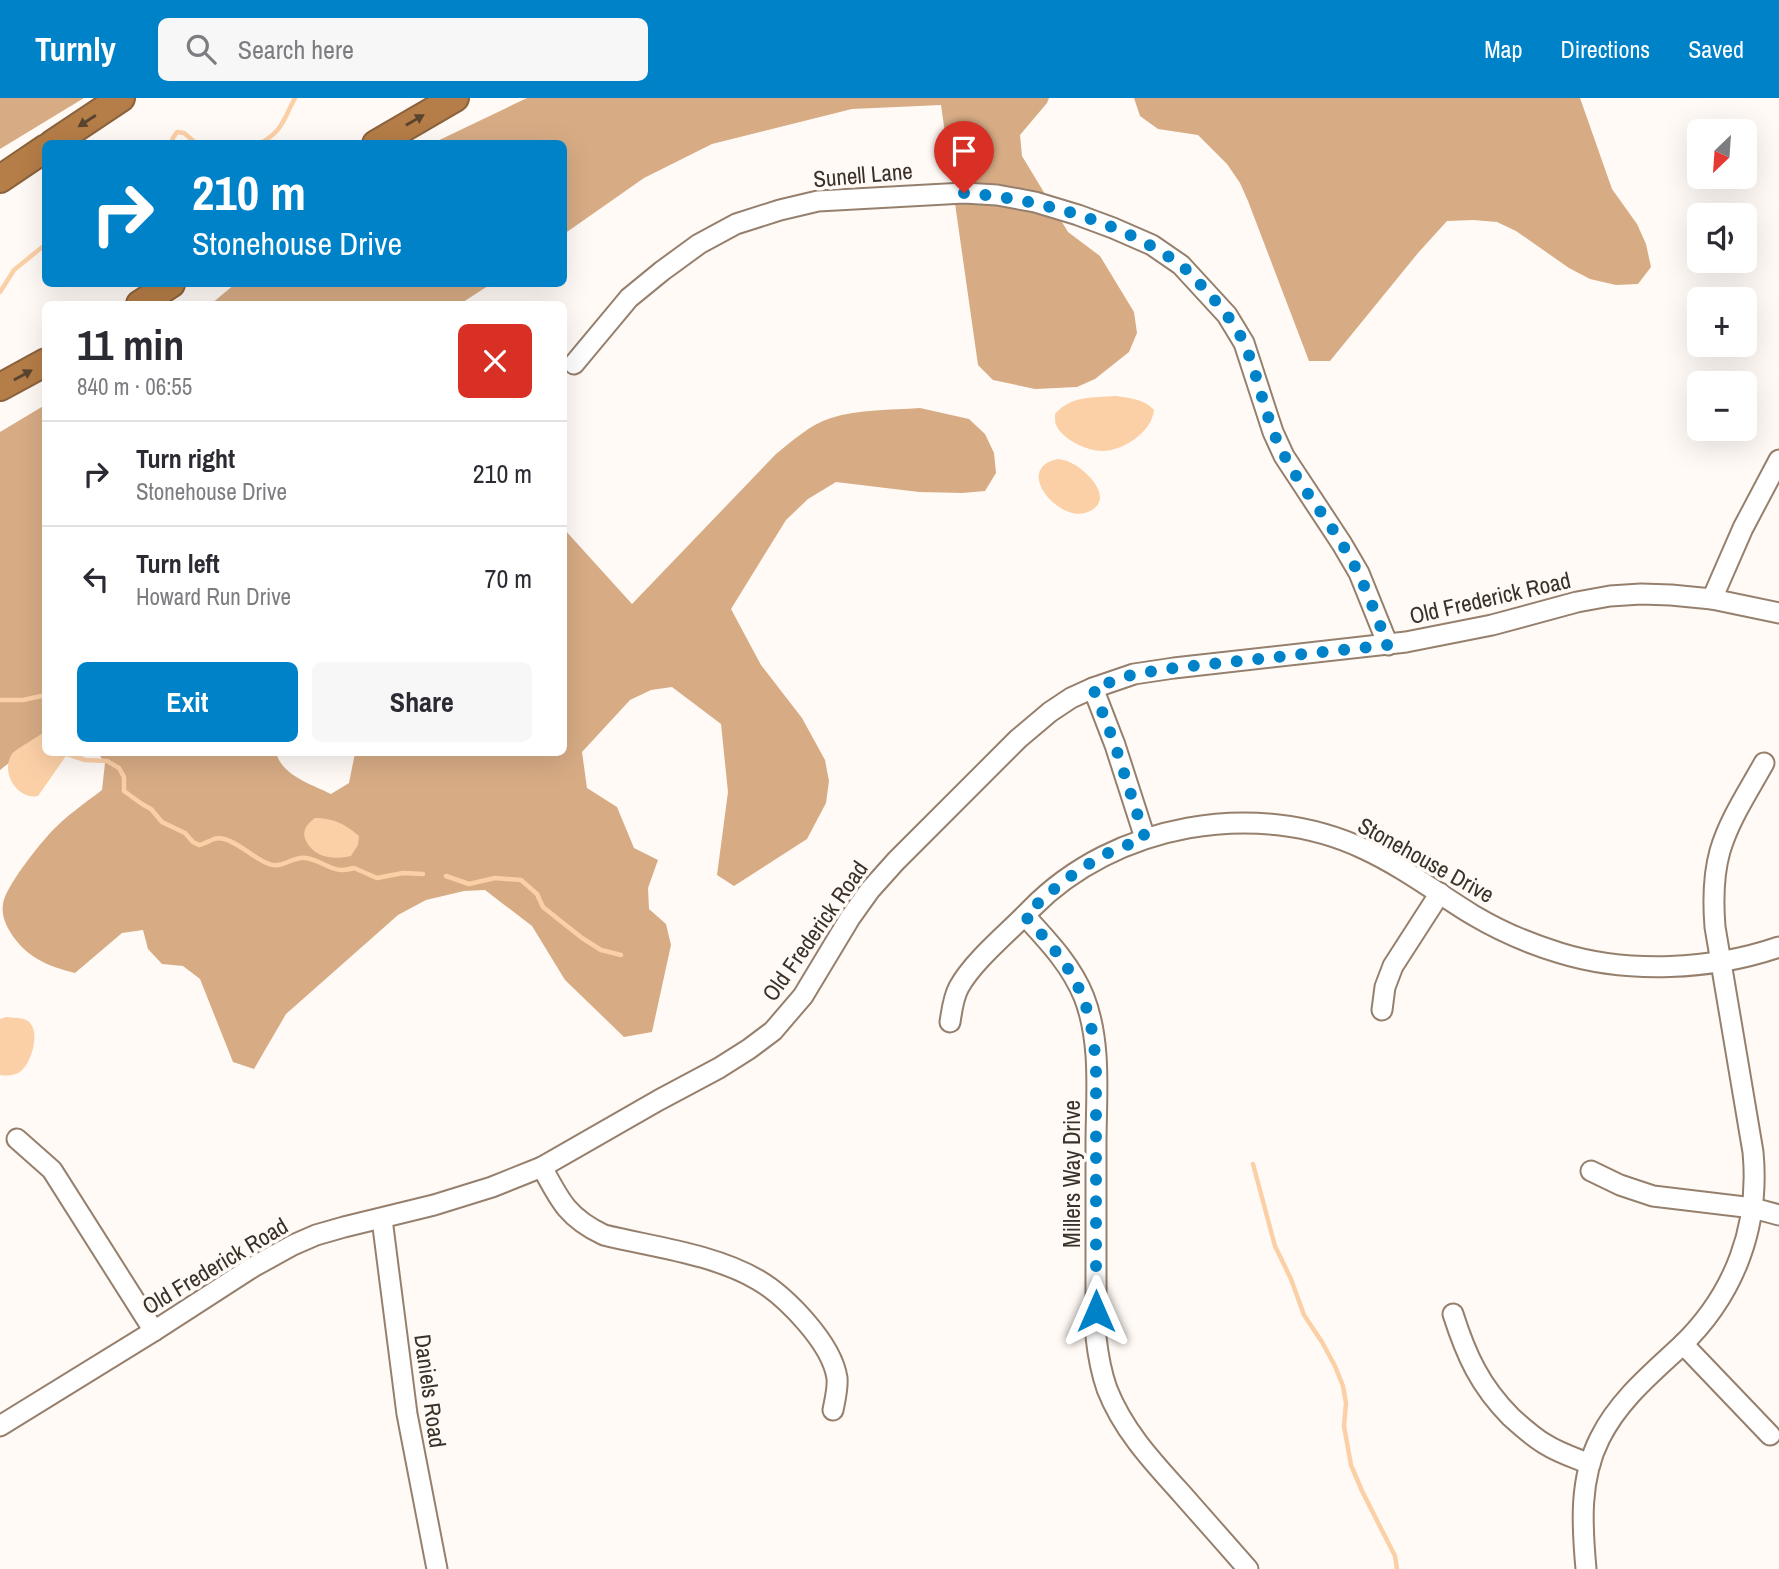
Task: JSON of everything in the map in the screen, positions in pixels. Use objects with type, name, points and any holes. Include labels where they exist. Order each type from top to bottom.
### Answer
[{"type":"highway","points":[[58,140],[121,98]]},
{"type":"highway","points":[[383,140],[454,98]]},
{"type":"highway","points":[[0,178],[42,151]]},
{"type":"highway","points":[[145,301],[166,287]]},
{"type":"highway","points":[[0,387],[42,364]]},
{"type":"street","name":"Sunell Lane","points":[[574,364],[629,298],[662,271],[699,244],[736,224],[780,210],[818,201],[964,193],[997,195],[1035,202],[1078,215],[1152,245],[1181,265],[1227,315],[1244,343],[1273,432],[1284,456],[1359,573],[1388,645]]},
{"type":"street","points":[[1712,599],[1743,528],[1779,460]]},
{"type":"street","name":"Old Frederick Road","points":[[0,1426],[253,1267],[293,1245],[335,1230],[492,1187],[542,1167],[749,1049],[773,1031],[803,996],[849,918],[896,861],[1026,732],[1071,698],[1134,674],[1388,645],[1448,635],[1610,596],[1661,594],[1712,599],[1779,613]]},
{"type":"street","points":[[1093,688],[1115,745],[1145,838]]},
{"type":"street","points":[[1586,1569],[1584,1490],[1599,1440],[1619,1408],[1704,1319],[1730,1279],[1746,1240],[1753,1208],[1753,1152],[1715,927],[1713,901],[1719,853],[1727,832],[1764,763]]},
{"type":"street","name":"Stonehouse Drive","points":[[950,1022],[960,986],[982,958],[1045,895],[1106,854],[1145,838],[1196,827],[1260,824],[1289,827],[1339,839],[1387,861],[1505,932],[1561,954],[1610,964],[1658,967],[1721,961],[1779,947]]},
{"type":"street","points":[[1382,1010],[1385,987],[1393,966],[1440,893]]},
{"type":"street","name":"Millers Way Drive","points":[[1025,916],[1064,961],[1085,1000],[1091,1023],[1096,1072],[1096,1337],[1099,1364],[1107,1389],[1132,1436],[1248,1569]]},
{"type":"street","points":[[17,1139],[52,1170],[154,1331]]},
{"type":"street","points":[[542,1167],[569,1213],[593,1230],[723,1264],[759,1280],[774,1291],[810,1326],[834,1366],[837,1380],[834,1410]]},
{"type":"street","points":[[1591,1171],[1620,1185],[1653,1196],[1753,1208],[1779,1215]]},
{"type":"street","name":"Daniels Road","points":[[382,1219],[407,1414],[437,1569]]},
{"type":"street","points":[[1453,1314],[1471,1364],[1501,1407],[1542,1443],[1590,1464]]},
{"type":"street","points":[[1683,1344],[1770,1436]]},
{"type":"shaded area","points":[[0,98],[84,98],[0,149]]},
{"type":"shaded area","points":[[527,98],[1049,98],[1020,135],[1022,156],[1068,232],[1100,256],[1134,312],[1137,333],[1129,352],[1095,379],[1077,387],[1035,389],[993,380],[978,365],[941,105],[852,109],[712,144],[644,178],[567,232],[567,140],[439,140]]},
{"type":"shaded area","points":[[1134,98],[1580,98],[1612,189],[1637,224],[1646,244],[1651,267],[1638,284],[1616,285],[1590,279],[1569,268],[1516,231],[1497,222],[1447,221],[1330,361],[1309,361],[1240,183],[1227,164],[1198,135],[1158,129],[1140,116]]},
{"type":"shaded area","points":[[231,287],[486,287],[465,301],[215,301]]},
{"type":"shaded area","points":[[1116,396],[1141,401],[1154,410],[1148,426],[1127,444],[1110,450],[1089,449],[1069,439],[1059,430],[1055,414],[1068,403]]},
{"type":"shaded area","points":[[42,407],[42,734],[12,754],[9,763],[0,770],[0,432]]},
{"type":"shaded area","points":[[920,408],[969,419],[985,434],[994,453],[996,473],[985,491],[962,493],[919,492],[836,482],[808,499],[786,520],[731,609],[761,665],[802,718],[825,760],[829,781],[826,803],[807,839],[734,886],[717,875],[728,792],[721,724],[672,687],[651,690],[630,700],[582,752],[587,788],[617,807],[634,848],[658,860],[648,888],[649,909],[666,924],[671,945],[652,1032],[624,1037],[565,980],[532,926],[485,890],[464,891],[426,900],[398,915],[286,1014],[254,1069],[233,1062],[200,979],[183,966],[162,964],[148,949],[143,930],[122,933],[75,973],[34,957],[9,931],[4,918],[5,897],[16,877],[51,832],[102,790],[105,763],[100,756],[278,756],[291,773],[331,794],[349,783],[354,756],[567,756],[567,532],[632,604],[776,454],[802,433],[816,424],[842,415]]},
{"type":"shaded area","points":[[1058,459],[1076,466],[1091,478],[1100,494],[1095,508],[1085,513],[1074,513],[1052,502],[1044,492],[1039,482],[1039,472],[1045,464]]},
{"type":"shaded area","points":[[42,734],[42,756],[66,756],[38,796],[30,796],[17,789],[9,776],[9,761],[15,752]]},
{"type":"shaded area","points":[[315,818],[338,822],[359,836],[358,845],[351,856],[325,856],[310,847],[305,831]]},
{"type":"shaded area","points":[[6,1017],[28,1021],[34,1032],[34,1046],[29,1061],[14,1075],[0,1075],[0,1019]]},
{"type":"waterway","points":[[265,140],[278,130],[295,98]]},
{"type":"waterway","points":[[172,140],[177,132],[184,133],[192,140]]},
{"type":"waterway","points":[[0,292],[14,270],[42,247]]},
{"type":"waterway","points":[[0,700],[23,700],[42,696]]},
{"type":"waterway","points":[[73,756],[85,760],[107,761],[119,768],[124,777],[124,791],[151,809],[162,822],[185,833],[199,845],[221,838],[274,865],[306,858],[334,869],[354,868],[377,878],[403,873],[423,874]]},
{"type":"waterway","points":[[446,876],[469,884],[495,878],[521,880],[537,894],[543,907],[582,938],[601,950],[621,955]]},
{"type":"waterway","points":[[1253,1164],[1275,1246],[1304,1315],[1322,1342],[1343,1386],[1346,1403],[1344,1426],[1351,1465],[1395,1556],[1397,1569]]},
{"type":"route","points":[[964,193],[997,195],[1035,202],[1113,228],[1152,245],[1181,265],[1202,287],[1227,315],[1244,343],[1273,432],[1284,456],[1359,573],[1388,645],[1174,668],[1134,674],[1093,688],[1115,745],[1145,838],[1106,854],[1074,873],[1045,895],[1025,916],[1064,961],[1085,1000],[1091,1023],[1096,1072],[1096,1311]]}]
